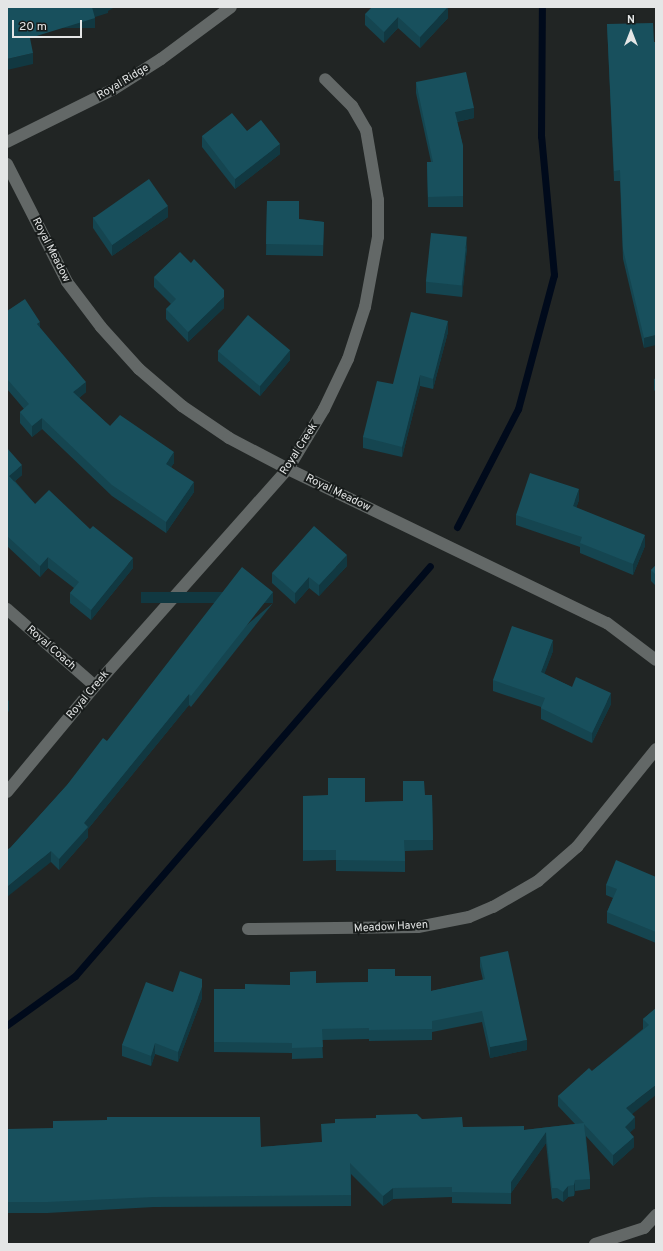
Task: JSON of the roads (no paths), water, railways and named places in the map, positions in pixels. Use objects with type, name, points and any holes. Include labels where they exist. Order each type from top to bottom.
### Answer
[{"type":"street","name":"Royal Ridge","points":[[7,142],[114,89],[161,58],[231,7]]},
{"type":"street","name":"Royal Creek","points":[[7,792],[95,686],[288,469],[324,409],[348,359],[365,307],[378,236],[378,200],[366,130],[352,106],[326,79]]},
{"type":"street","name":"Royal Meadow","points":[[7,164],[67,282],[101,327],[140,368],[182,406],[229,438],[288,469],[607,623],[656,660]]},
{"type":"street","name":"Royal Coach","points":[[7,609],[95,686]]},
{"type":"street","name":"Meadow Haven","points":[[248,929],[418,927],[444,923],[493,907],[538,882],[577,847],[656,749]]},
{"type":"street","points":[[595,1244],[644,1228],[656,1215]]},
{"type":"waterway","points":[[457,527],[518,409],[554,275],[541,136],[542,7]]},
{"type":"waterway","points":[[7,1025],[75,976],[430,566]]}]
